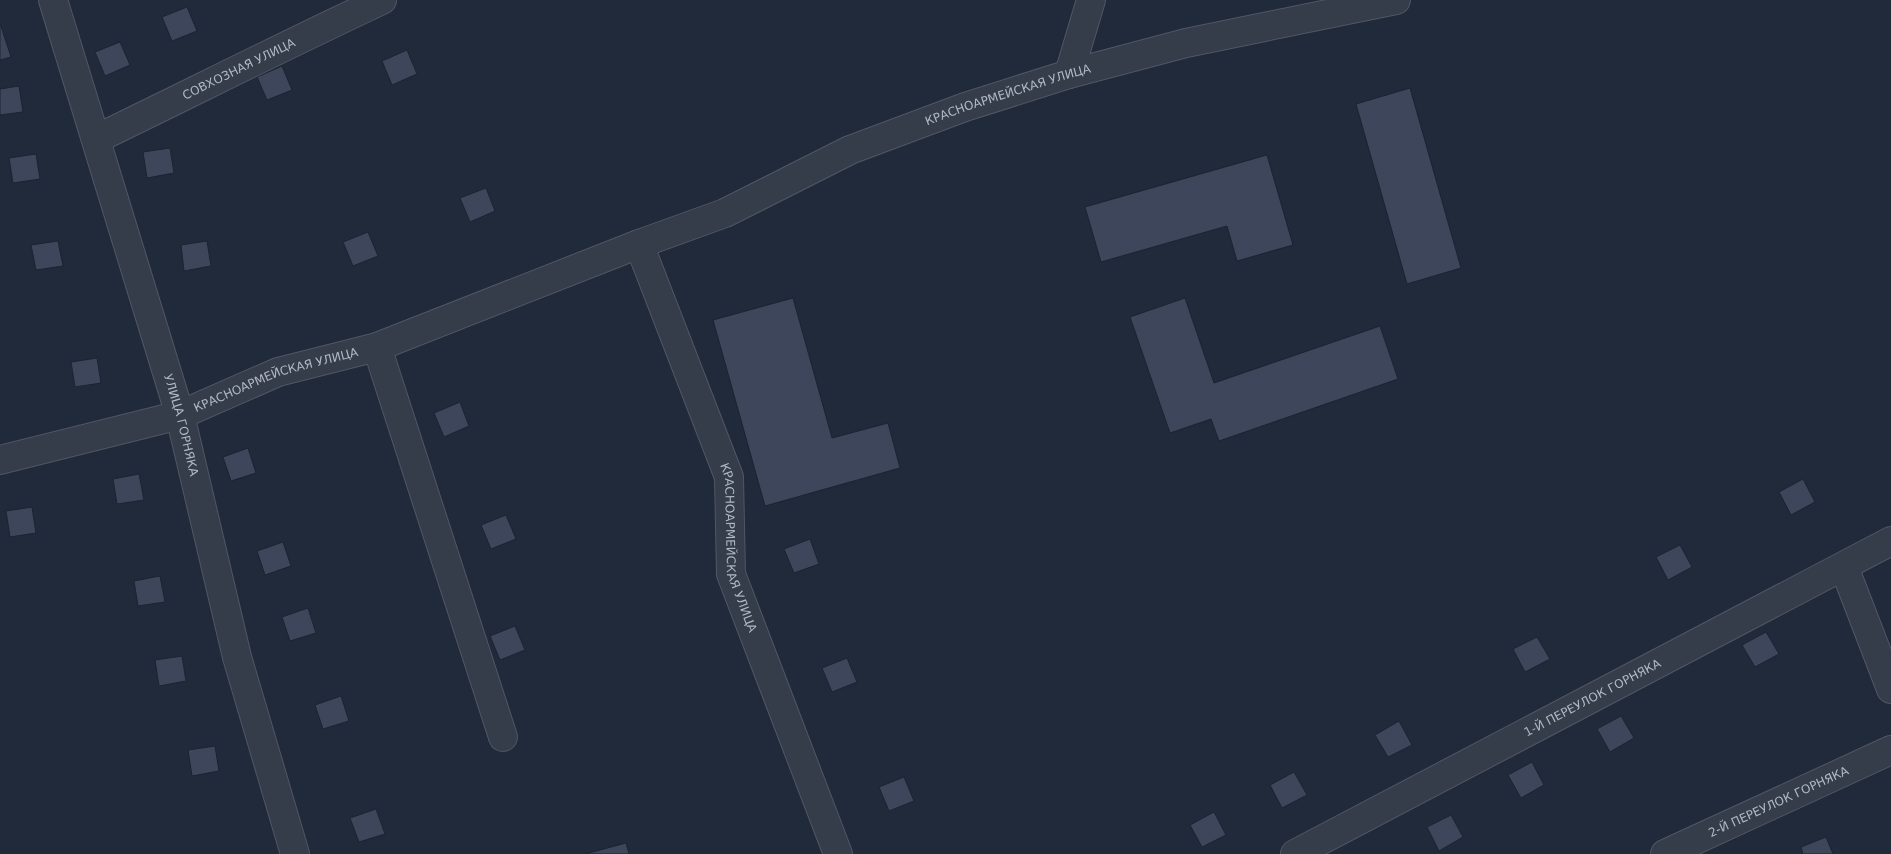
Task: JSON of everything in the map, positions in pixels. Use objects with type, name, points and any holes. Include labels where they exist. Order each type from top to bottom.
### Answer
[{"type":"street","name":"УЛИЦА ГОРНЯКА","points":[[53,0],[180,415],[237,657],[295,854]]},
{"type":"street","name":"СОВХОЗНАЯ УЛИЦА","points":[[96,139],[382,0]]},
{"type":"street","points":[[1070,74],[1091,0]]},
{"type":"street","name":"КРАСНОАРМЕЙСКАЯ УЛИЦА","points":[[0,460],[180,415],[278,372],[377,347],[639,244],[725,213],[850,150],[965,107],[1070,74],[1186,43],[1396,0]]},
{"type":"street","name":"КРАСНОАРМЕЙСКАЯ УЛИЦА","points":[[639,244],[729,477],[731,574],[838,854]]},
{"type":"street","points":[[377,347],[503,738]]},
{"type":"street","name":"1-Й ПЕРЕУЛОК ГОРНЯКА","points":[[1295,854],[1891,541]]},
{"type":"street","points":[[1844,567],[1891,689]]},
{"type":"street","name":"2-Й ПЕРЕУЛОК ГОРНЯКА","points":[[1665,854],[1891,750]]},
{"type":"building","points":[[187,7],[197,31],[172,41],[162,17]]},
{"type":"building","points":[[0,23],[11,57],[0,60]]},
{"type":"building","points":[[120,42],[130,65],[105,76],[95,52]]},
{"type":"building","points":[[407,50],[417,74],[392,85],[382,61]]},
{"type":"building","points":[[282,66],[292,90],[267,100],[257,77]]},
{"type":"building","points":[[19,86],[23,112],[0,115],[0,89]]},
{"type":"building","points":[[1410,88],[1461,268],[1407,284],[1356,104]]},
{"type":"building","points":[[170,148],[174,173],[147,178],[143,152]]},
{"type":"building","points":[[36,154],[40,179],[13,183],[9,158]]},
{"type":"building","points":[[1267,155],[1293,245],[1237,261],[1227,226],[1101,262],[1085,207]]},
{"type":"building","points":[[486,188],[495,211],[470,222],[460,198]]},
{"type":"building","points":[[368,232],[378,256],[353,266],[343,242]]},
{"type":"building","points":[[58,241],[63,266],[36,270],[31,245]]},
{"type":"building","points":[[207,241],[211,266],[184,271],[181,245]]},
{"type":"building","points":[[793,298],[832,438],[888,423],[900,468],[765,506],[713,320]]},
{"type":"building","points":[[1185,298],[1214,383],[1380,326],[1398,379],[1219,441],[1211,419],[1170,433],[1130,317]]},
{"type":"building","points":[[97,358],[101,383],[75,387],[71,362]]},
{"type":"building","points":[[460,402],[469,426],[444,437],[434,413]]},
{"type":"building","points":[[248,448],[256,473],[231,481],[223,457]]},
{"type":"building","points":[[139,474],[144,500],[117,504],[113,479]]},
{"type":"building","points":[[1803,479],[1815,502],[1791,515],[1779,492]]},
{"type":"building","points":[[32,507],[36,533],[10,537],[6,511]]},
{"type":"building","points":[[506,515],[516,539],[491,549],[481,525]]},
{"type":"building","points":[[810,539],[819,564],[794,573],[784,549]]},
{"type":"building","points":[[283,542],[291,566],[265,575],[257,551]]},
{"type":"building","points":[[1680,545],[1692,567],[1668,580],[1656,557]]},
{"type":"building","points":[[160,576],[165,602],[138,606],[134,581]]},
{"type":"building","points":[[308,608],[316,633],[290,641],[282,617]]},
{"type":"building","points":[[515,626],[525,650],[500,660],[490,636]]},
{"type":"building","points":[[1766,632],[1779,654],[1755,667],[1742,645]]},
{"type":"building","points":[[1537,637],[1550,659],[1525,672],[1513,649]]},
{"type":"building","points":[[182,656],[186,681],[159,686],[155,660]]},
{"type":"building","points":[[847,658],[857,682],[832,692],[822,668]]},
{"type":"building","points":[[341,696],[349,721],[323,729],[315,705]]},
{"type":"building","points":[[1621,716],[1634,738],[1610,752],[1597,729]]},
{"type":"building","points":[[1399,721],[1412,745],[1388,757],[1375,735]]},
{"type":"building","points":[[215,746],[219,771],[192,776],[188,750]]},
{"type":"building","points":[[1532,762],[1544,785],[1521,798],[1508,775]]},
{"type":"building","points":[[1294,772],[1307,795],[1282,808],[1270,785]]},
{"type":"building","points":[[904,777],[914,801],[889,811],[879,787]]},
{"type":"building","points":[[376,809],[385,834],[359,842],[350,818]]},
{"type":"building","points":[[1214,812],[1226,835],[1202,847],[1190,825]]},
{"type":"building","points":[[1451,815],[1463,837],[1439,851],[1427,827]]},
{"type":"building","points":[[1826,837],[1833,854],[1803,854],[1801,847]]},
{"type":"building","points":[[626,843],[629,854],[585,854]]}]
